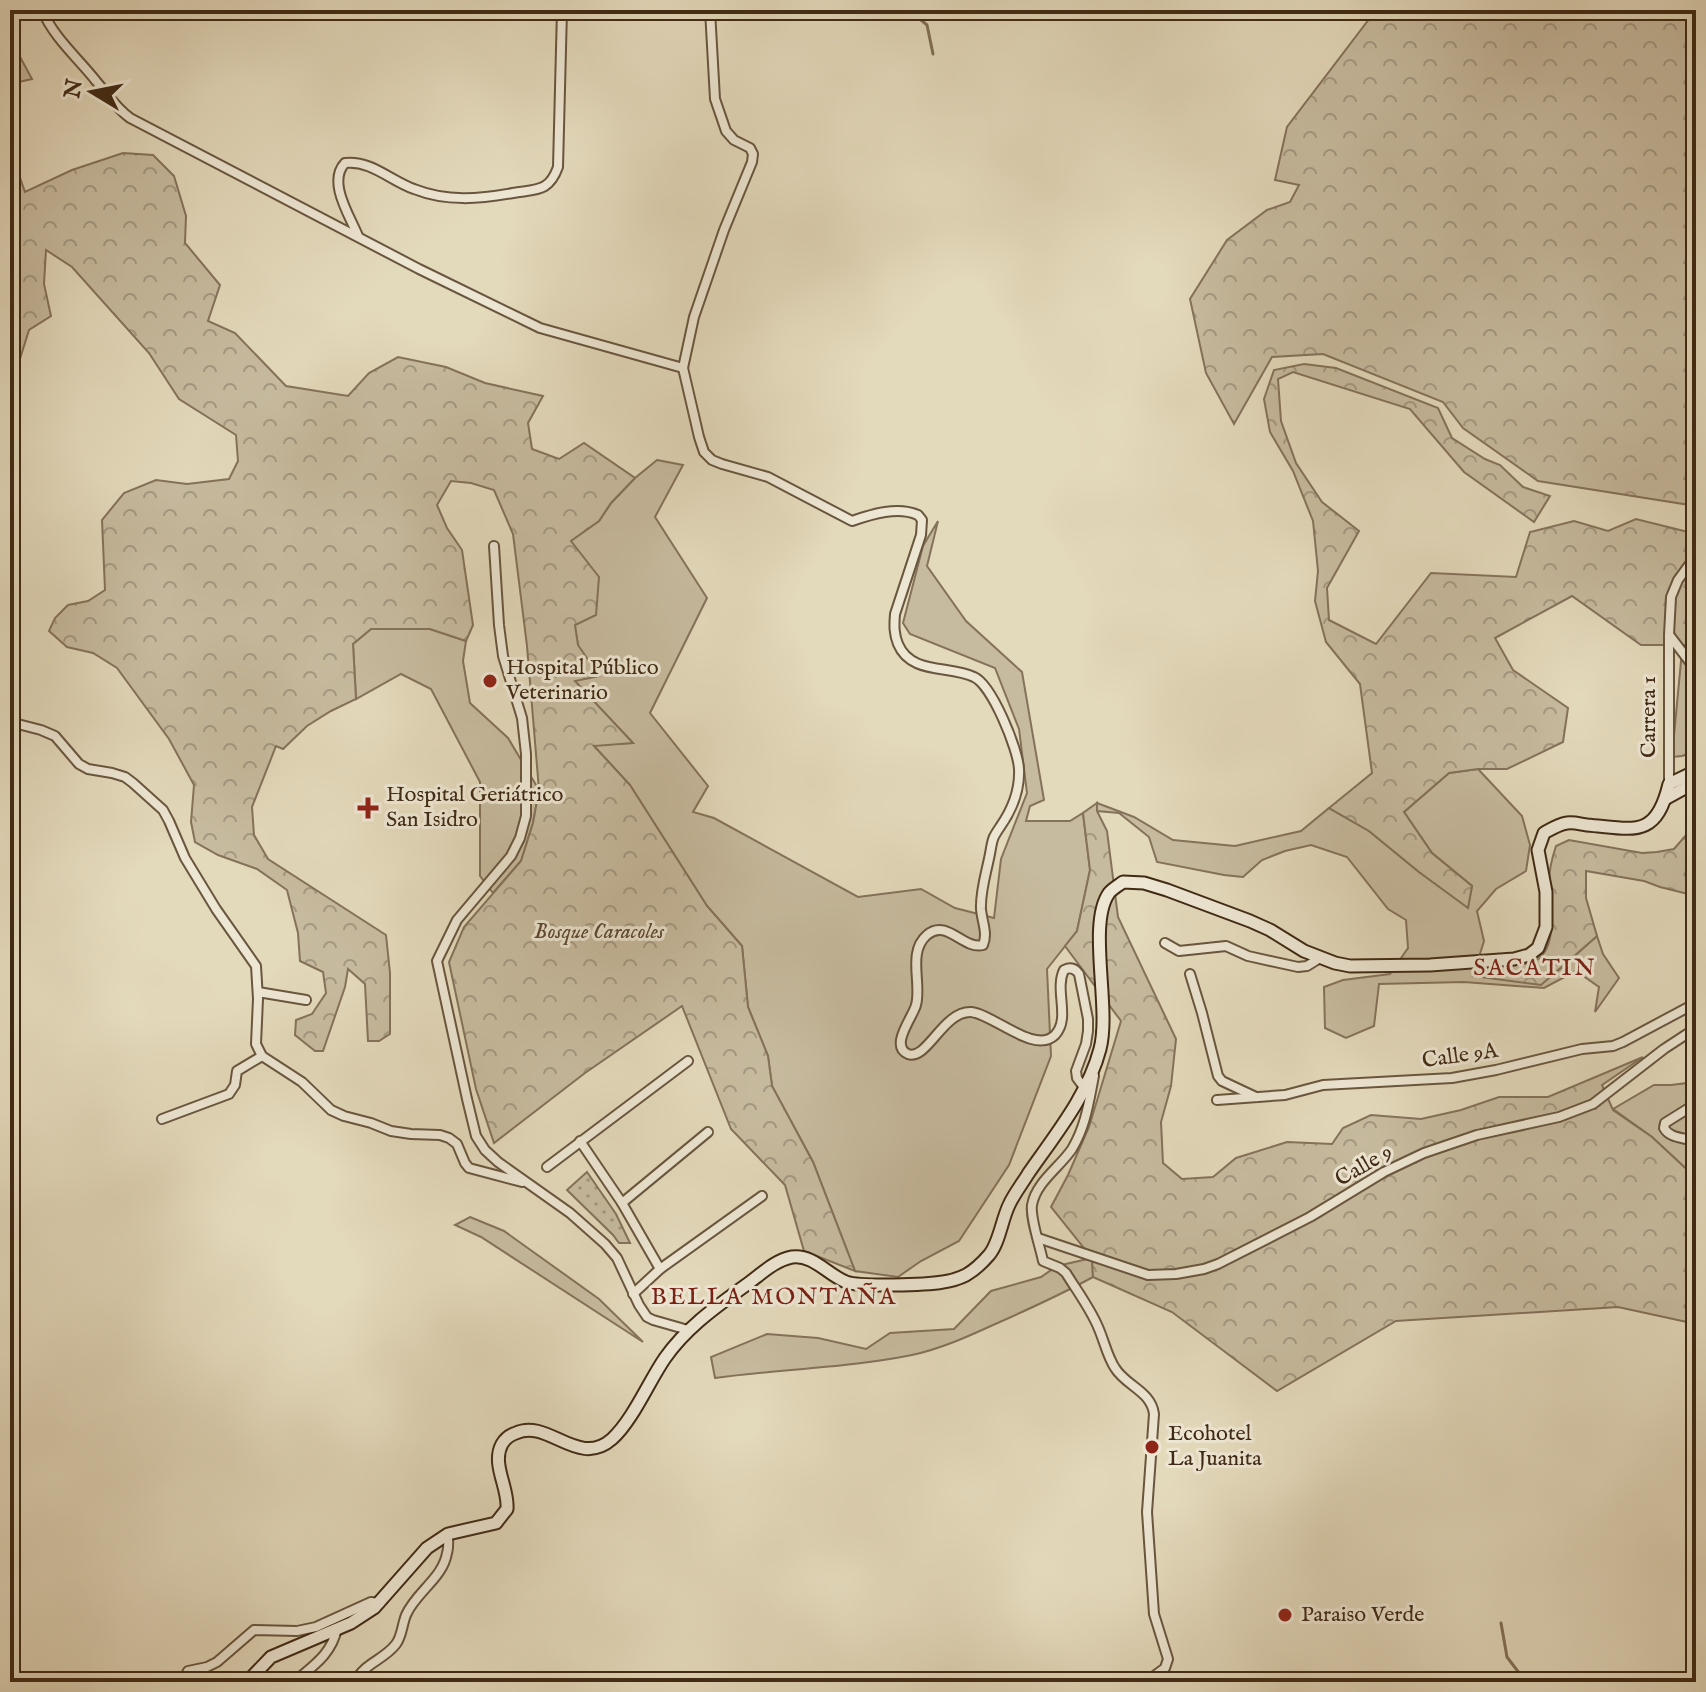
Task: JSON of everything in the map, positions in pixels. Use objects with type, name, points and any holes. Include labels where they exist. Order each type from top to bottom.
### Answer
[{"type":"main road","points":[[1669,784],[1696,771]]},
{"type":"main road","points":[[247,1682],[271,1657],[362,1616],[380,1603],[427,1548],[448,1534],[496,1523],[507,1509],[499,1461],[502,1443],[510,1435],[521,1430],[533,1430],[574,1447],[594,1449],[612,1438],[664,1359],[688,1330],[775,1264],[791,1257],[802,1257],[846,1282],[863,1285],[944,1282],[967,1275],[991,1254],[1009,1204],[1085,1089],[1100,1048],[1104,1018],[1101,911],[1110,892],[1123,882],[1144,883],[1167,890],[1250,921],[1320,958],[1350,966],[1430,965],[1514,959],[1529,955],[1538,948],[1546,927],[1546,892],[1538,858],[1544,833],[1570,823],[1626,828],[1647,826],[1660,811],[1665,799],[1696,782]]},
{"type":"main road","name":"Carrera 1","points":[[1665,799],[1669,784]]},
{"type":"street","points":[[42,10],[55,35],[119,110],[142,125],[540,328],[683,368]]},
{"type":"street","points":[[359,237],[337,180],[339,169],[345,163],[355,161],[365,164],[413,189],[443,198],[480,199],[541,189],[553,180],[558,167],[562,10]]},
{"type":"street","points":[[710,10],[715,99],[729,136],[750,148],[753,154],[694,317],[683,368],[704,452],[722,464],[768,477],[852,521],[904,511],[918,515],[922,520],[921,535],[895,614],[893,627],[896,639],[909,660],[919,665],[980,680],[1011,735],[1019,765],[1019,783],[1012,804],[993,835],[982,897],[981,912],[986,939],[978,947],[937,929],[921,942],[916,968],[918,1000],[902,1034],[902,1048],[905,1053],[921,1052],[947,1022],[966,1012],[985,1015],[1029,1038],[1052,1038],[1059,1030],[1062,1018],[1061,974],[1072,968],[1079,974],[1088,1019],[1086,1044],[1076,1071],[1085,1089]]},
{"type":"street","points":[[494,546],[503,656],[524,730],[526,816],[511,856],[457,920],[437,961],[476,1136],[498,1162],[570,1213],[605,1244],[617,1258],[647,1317],[688,1330]]},
{"type":"street","name":"Carrera 1","points":[[1669,784],[1671,597],[1678,580],[1689,565],[1696,562]]},
{"type":"street","points":[[1669,635],[1696,670]]},
{"type":"street","points":[[10,722],[55,736],[79,764],[125,777],[163,810],[185,858],[256,966],[256,1044],[262,1056],[302,1082],[331,1110],[391,1131],[449,1138],[457,1144],[469,1168],[528,1183]]},
{"type":"street","points":[[1165,943],[1179,951],[1226,946],[1248,956],[1298,967],[1307,966],[1320,958]]},
{"type":"street","points":[[1190,974],[1218,1076],[1257,1097]]},
{"type":"street","points":[[258,992],[306,1000]]},
{"type":"street","name":"Calle 9A","points":[[1217,1100],[1285,1095],[1323,1085],[1452,1078],[1582,1049],[1613,1046],[1696,1003]]},
{"type":"street","name":"Calle 9","points":[[1038,1238],[1148,1275],[1204,1269],[1310,1217],[1384,1172],[1424,1153],[1477,1135],[1559,1117],[1593,1104],[1696,1028]]},
{"type":"street","points":[[1100,1048],[1084,1125],[1071,1150],[1038,1189],[1031,1213],[1043,1261],[1066,1273],[1097,1324],[1115,1368],[1153,1405],[1147,1512],[1154,1614],[1168,1659],[1165,1668],[1146,1682]]},
{"type":"street","points":[[162,1119],[229,1094],[235,1085],[237,1071],[262,1056]]},
{"type":"street","points":[[547,1167],[688,1061]]},
{"type":"street","points":[[1696,1102],[1665,1123],[1664,1128],[1671,1135],[1696,1142]]},
{"type":"street","points":[[622,1203],[708,1132]]},
{"type":"street","points":[[580,1141],[622,1203],[660,1269]]},
{"type":"street","points":[[633,1294],[660,1269],[762,1196]]},
{"type":"street","points":[[355,1682],[369,1664],[394,1647],[412,1605],[443,1564],[448,1552],[448,1534]]},
{"type":"street","points":[[182,1682],[188,1671],[217,1662],[254,1630],[297,1631],[316,1627],[371,1602],[380,1603]]},
{"type":"street","points":[[294,1682],[329,1650],[337,1628]]},
{"type":"green space","points":[[1376,10],[1696,10],[1696,506],[1538,481],[1463,428],[1443,402],[1323,354],[1272,357],[1234,424],[1206,373],[1190,299],[1227,240],[1267,210],[1290,202],[1299,185],[1275,180],[1287,127]]},
{"type":"green space","points":[[10,51],[18,53],[32,79],[10,84]]},
{"type":"green space","name":"Bosque Caracoles","points":[[10,106],[14,161],[25,192],[72,170],[123,153],[153,155],[174,176],[186,216],[185,243],[220,285],[208,321],[235,333],[286,386],[348,396],[369,373],[398,357],[446,367],[485,383],[543,396],[528,423],[532,449],[559,459],[584,443],[635,478],[599,521],[571,541],[599,577],[596,615],[575,625],[578,645],[599,676],[575,681],[633,743],[594,746],[630,785],[707,906],[742,946],[748,1007],[768,1056],[772,1086],[813,1162],[855,1271],[804,1251],[785,1185],[731,1129],[682,1006],[585,1073],[494,1143],[476,1089],[449,962],[464,927],[521,861],[539,790],[527,646],[513,534],[494,490],[451,481],[437,505],[447,528],[462,550],[473,625],[466,641],[430,629],[371,629],[353,644],[356,699],[307,726],[283,749],[276,746],[252,807],[254,835],[268,859],[386,935],[390,973],[390,1034],[379,1041],[368,1041],[365,984],[348,969],[323,1051],[315,1051],[295,1035],[296,1020],[312,1014],[326,993],[323,972],[300,961],[298,933],[287,890],[257,869],[218,855],[195,842],[191,822],[194,785],[169,739],[117,668],[93,653],[67,647],[49,631],[55,618],[68,605],[88,601],[105,590],[102,520],[124,493],[156,480],[187,484],[229,479],[238,461],[236,435],[179,399],[149,353],[72,267],[46,250],[44,284],[51,316],[29,330],[19,362],[10,364]]},
{"type":"green space","points":[[1304,364],[1336,368],[1438,408],[1452,438],[1500,465],[1523,487],[1550,496],[1534,522],[1464,472],[1410,409],[1293,372],[1278,379],[1281,421],[1296,463],[1322,502],[1359,531],[1327,588],[1329,620],[1376,644],[1431,573],[1516,577],[1530,532],[1574,521],[1608,531],[1636,519],[1696,532],[1696,645],[1641,645],[1572,596],[1495,638],[1513,670],[1568,708],[1563,742],[1507,769],[1449,773],[1404,812],[1432,853],[1472,886],[1468,908],[1369,831],[1329,808],[1372,773],[1360,684],[1326,642],[1315,601],[1318,571],[1313,521],[1293,471],[1270,432],[1264,399],[1274,370]]},
{"type":"green space","points":[[657,460],[683,465],[655,517],[707,598],[650,713],[708,786],[693,812],[714,818],[858,897],[921,889],[955,908],[994,918],[1001,859],[1027,793],[1019,729],[995,668],[910,634],[903,623],[923,546],[938,521],[927,566],[966,621],[1022,672],[1044,800],[1030,806],[1026,821],[1070,821],[1083,813],[1090,870],[1077,931],[1047,969],[1051,1056],[1009,1165],[959,1241],[898,1277],[855,1271],[813,1162],[772,1086],[768,1056],[748,1007],[742,946],[707,906],[630,785],[593,745],[633,743],[574,681],[578,645],[574,625],[570,541],[599,521],[611,503]]},
{"type":"green space","points":[[371,629],[430,629],[466,641],[463,661],[470,703],[508,738],[539,790],[521,861],[493,893],[480,876],[480,782],[431,689],[401,674],[356,699],[353,644]]},
{"type":"green space","points":[[1683,640],[1696,657],[1696,751],[1672,757]]},
{"type":"green space","points":[[1478,769],[1522,816],[1530,845],[1526,871],[1496,889],[1477,911],[1484,941],[1473,976],[1551,977],[1597,936],[1603,954],[1619,978],[1595,1012],[1599,987],[1576,971],[1544,988],[1464,982],[1379,984],[1374,1026],[1346,1038],[1325,1028],[1324,987],[1343,980],[1390,974],[1408,948],[1406,920],[1388,909],[1347,857],[1311,845],[1262,860],[1243,877],[1224,875],[1157,862],[1149,837],[1119,813],[1097,811],[1097,803],[1134,817],[1173,840],[1235,846],[1301,831],[1329,808],[1369,831],[1468,907],[1472,886],[1432,853],[1404,812],[1449,773]]},
{"type":"green space","points":[[1097,803],[1097,811],[1107,831],[1118,917],[1176,1039],[1171,1086],[1161,1122],[1163,1163],[1182,1179],[1213,1177],[1236,1158],[1287,1142],[1332,1144],[1343,1128],[1371,1115],[1421,1119],[1499,1097],[1548,1097],[1643,1057],[1602,1085],[1613,1110],[1652,1137],[1696,1178],[1696,1324],[1618,1307],[1396,1321],[1277,1391],[1172,1312],[1093,1277],[1092,1258],[1051,1207],[1089,1127],[1121,1021],[1065,946],[1077,931],[1090,870],[1083,813]]},
{"type":"green space","points":[[1686,835],[1696,858],[1696,896],[1644,881],[1586,871],[1586,898],[1597,936],[1541,985],[1473,976],[1489,967],[1532,962],[1545,952],[1551,934],[1549,877],[1556,846],[1569,840],[1642,853],[1657,852],[1674,849]]},
{"type":"green space","points":[[1696,1082],[1696,1178],[1652,1137],[1613,1109],[1654,1085]]},
{"type":"green space","points":[[587,1172],[616,1214],[630,1243],[619,1243],[567,1190]]},
{"type":"green space","points":[[470,1217],[504,1231],[599,1299],[643,1342],[481,1237],[455,1225]]},
{"type":"green space","points":[[1092,1258],[1093,1277],[1018,1314],[933,1349],[863,1363],[715,1378],[711,1357],[767,1334],[818,1338],[866,1349],[890,1333],[954,1329],[991,1291],[1041,1277],[1057,1266]]},
{"type":"waterway","points":[[909,10],[927,25],[933,54]]},
{"type":"waterway","points":[[1501,1623],[1507,1657],[1526,1682]]},
{"type":"place","name":"Hospital Público Veterinario","points":[[490,681]]},
{"type":"place","name":"Hospital Geriátrico San Isidro","points":[[368,808]]},
{"type":"place","name":"Ecohotel La Juanita","points":[[1152,1447]]},
{"type":"place","name":"Paraiso Verde","points":[[1285,1615]]},
{"type":"district","name":"SACATIN","points":[[1535,968]]},
{"type":"district","name":"BELLA MONTAÑA","points":[[774,1297]]}]
